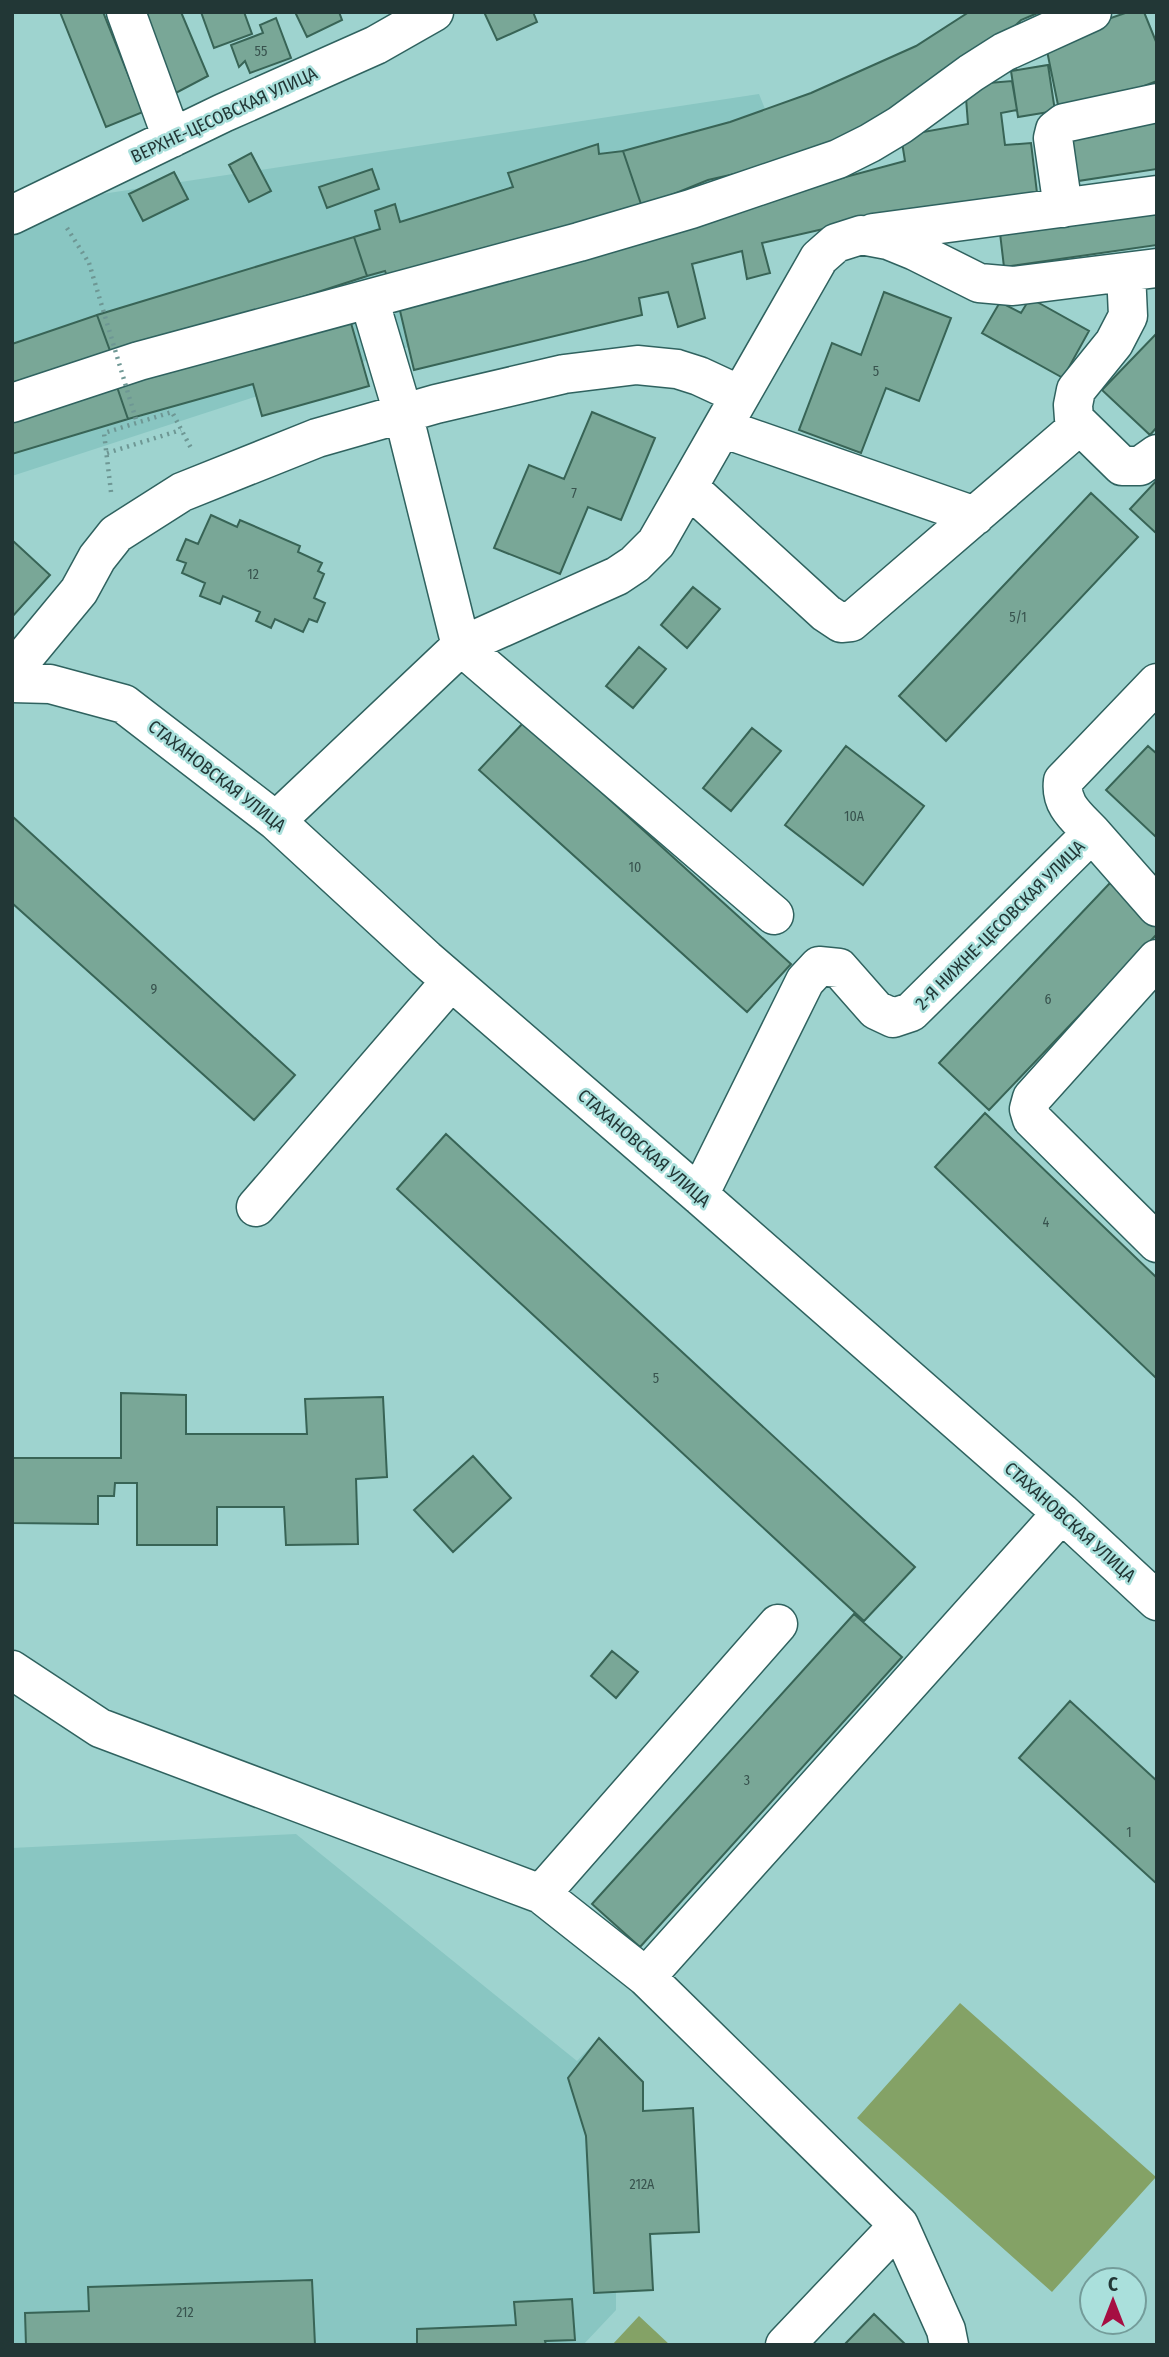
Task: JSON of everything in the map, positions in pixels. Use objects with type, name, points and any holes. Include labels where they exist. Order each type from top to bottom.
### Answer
[{"type":"street","points":[[126,12],[172,138]]},
{"type":"street","name":"ВЕРХНЕ-ЦЕСОВСКАЯ УЛИЦА","points":[[12,215],[172,138],[365,51],[434,12]]},
{"type":"street","points":[[12,403],[139,360],[691,209],[838,159],[900,125],[1004,52],[1092,12]]},
{"type":"street","points":[[1063,208],[1053,138],[1055,130],[1065,123],[1157,103]]},
{"type":"street","points":[[276,821],[461,646],[617,576],[635,564],[656,543],[819,258],[836,243],[861,234],[1157,195]]},
{"type":"street","points":[[861,234],[888,240],[979,283],[996,286],[1141,270],[1128,316],[1114,343],[1076,390],[1074,419],[1122,466],[1140,466],[1157,454]]},
{"type":"street","points":[[369,299],[403,413],[461,646],[774,915]]},
{"type":"street","points":[[12,672],[79,591],[97,558],[117,534],[191,488],[317,438],[403,413],[564,374],[637,365],[677,369],[699,376],[731,411],[975,516]]},
{"type":"street","points":[[688,487],[826,613],[841,623],[851,622],[1080,425]]},
{"type":"street","name":"СТАХАНОВСКАЯ УЛИЦА","points":[[12,683],[51,684],[124,704],[276,821],[451,981],[1062,1513],[1157,1601]]},
{"type":"street","name":"2-Я НИЖНЕ-ЦЕСОВСКАЯ УЛИЦА","points":[[699,1195],[805,981],[819,966],[839,968],[876,1010],[893,1018],[911,1012],[1092,833],[1065,804],[1063,781],[1157,683]]},
{"type":"street","points":[[1092,833],[1157,907]]},
{"type":"street","points":[[1157,959],[1032,1098],[1029,1109],[1032,1119],[1157,1243]]},
{"type":"street","points":[[256,1207],[451,981]]},
{"type":"street","points":[[646,1977],[1062,1513]]},
{"type":"street","points":[[541,1894],[778,1624]]},
{"type":"street","points":[[12,1670],[100,1728],[541,1894],[646,1977],[899,2225],[946,2330],[948,2345]]},
{"type":"street","points":[[785,2345],[899,2225]]},
{"type":"path","points":[[89,263],[137,423]]},
{"type":"path","points":[[117,534],[104,433],[172,412]]},
{"type":"path","points":[[107,453],[181,430]]},
{"type":"shaded area","points":[[759,94],[808,217],[12,476],[12,233],[89,196]]},
{"type":"shaded area","points":[[296,1834],[577,2061],[599,2038],[568,2078],[586,2136],[594,2292],[616,2292],[616,2310],[583,2345],[12,2345],[12,1848]]},
{"type":"green space","points":[[960,2003],[1156,2177],[1052,2292],[857,2118]]},
{"type":"green space","points":[[639,2316],[670,2345],[612,2345]]},
{"type":"building","points":[[60,12],[103,12],[143,112],[106,127]]},
{"type":"building","points":[[139,12],[181,12],[208,76],[170,96]]},
{"type":"building","points":[[201,12],[244,12],[252,34],[214,48]]},
{"type":"building","points":[[295,12],[339,12],[342,20],[307,37]]},
{"type":"building","points":[[484,12],[533,12],[537,22],[497,40]]},
{"type":"building","points":[[969,12],[1040,12],[1021,20],[1013,28],[941,71],[904,103],[839,140],[739,173],[708,180],[642,207],[623,151],[730,122],[811,93],[916,46]]},
{"type":"building","points":[[1128,12],[1144,12],[1157,44],[1157,81],[1121,95],[1058,105],[1045,41]]},
{"type":"building","points":[[276,18],[291,58],[250,73],[245,61],[239,67],[231,45],[263,33],[260,25]]},
{"type":"building","points":[[1048,65],[1055,111],[1018,117],[1011,71]]},
{"type":"building","points":[[1012,81],[1017,110],[1001,113],[1005,145],[1031,143],[1037,193],[911,209],[762,243],[770,273],[747,279],[742,251],[692,264],[705,318],[678,327],[668,292],[639,298],[642,315],[414,370],[397,298],[905,161],[901,136],[968,124],[965,85]]},
{"type":"building","points":[[1157,120],[1157,169],[1078,181],[1071,132]]},
{"type":"building","points":[[598,144],[599,154],[623,151],[642,207],[387,276],[385,271],[367,276],[354,237],[380,229],[375,211],[395,204],[400,222],[513,187],[508,173]]},
{"type":"building","points":[[251,153],[271,191],[249,202],[229,165]]},
{"type":"building","points":[[372,169],[379,189],[327,208],[319,187]]},
{"type":"building","points":[[174,172],[188,199],[143,221],[129,194]]},
{"type":"building","points":[[1157,212],[1157,245],[1004,267],[1000,233]]},
{"type":"building","points":[[354,237],[367,276],[113,359],[97,315]]},
{"type":"building","points":[[884,292],[951,318],[919,401],[886,388],[861,453],[799,430],[832,343],[861,355]]},
{"type":"building","points":[[1030,298],[1089,331],[1063,378],[982,333],[1000,302],[1021,313]]},
{"type":"building","points":[[97,315],[113,359],[12,395],[12,344]]},
{"type":"building","points":[[349,316],[369,386],[262,416],[253,384],[128,419],[116,384]]},
{"type":"building","points":[[1157,333],[1157,427],[1150,435],[1102,390]]},
{"type":"building","points":[[116,384],[128,419],[12,454],[12,417]]},
{"type":"building","points":[[592,412],[655,438],[621,520],[588,507],[560,574],[494,548],[529,465],[564,479]]},
{"type":"building","points":[[1157,480],[1157,534],[1130,509]]},
{"type":"building","points":[[1091,493],[1138,537],[946,741],[899,696]]},
{"type":"building","points":[[211,515],[237,527],[240,520],[300,546],[298,552],[322,563],[318,571],[324,574],[314,598],[325,603],[317,622],[309,619],[303,632],[275,619],[271,628],[256,621],[260,612],[223,596],[220,604],[200,596],[205,583],[182,573],[186,563],[177,560],[186,539],[198,544]]},
{"type":"building","points":[[12,540],[50,575],[12,617]]},
{"type":"building","points":[[693,587],[720,609],[687,648],[661,625]]},
{"type":"building","points":[[639,647],[666,669],[633,708],[606,686]]},
{"type":"building","points":[[524,722],[791,964],[747,1012],[479,770]]},
{"type":"building","points":[[752,728],[781,751],[731,811],[703,788]]},
{"type":"building","points":[[846,746],[924,806],[863,885],[785,825]]},
{"type":"building","points":[[1148,746],[1157,754],[1157,838],[1106,790]]},
{"type":"building","points":[[12,816],[295,1075],[254,1120],[12,903]]},
{"type":"building","points":[[1110,883],[1157,927],[1157,934],[989,1110],[939,1063]]},
{"type":"building","points":[[985,1113],[1157,1278],[1157,1379],[935,1167]]},
{"type":"building","points":[[446,1134],[915,1567],[864,1621],[397,1189]]},
{"type":"building","points":[[121,1393],[186,1395],[186,1434],[307,1434],[305,1399],[383,1397],[387,1477],[356,1479],[358,1544],[286,1545],[284,1507],[217,1507],[217,1545],[137,1545],[137,1483],[115,1483],[114,1496],[98,1496],[98,1524],[12,1523],[12,1458],[121,1458]]},
{"type":"building","points":[[473,1456],[511,1498],[453,1552],[414,1510]]},
{"type":"building","points":[[854,1614],[902,1657],[640,1947],[592,1904]]},
{"type":"building","points":[[612,1651],[638,1672],[616,1698],[591,1676]]},
{"type":"building","points":[[1070,1701],[1157,1781],[1157,1884],[1019,1758]]},
{"type":"building","points":[[599,2038],[643,2082],[643,2111],[693,2108],[699,2232],[650,2234],[653,2290],[594,2293],[586,2136],[568,2078]]},
{"type":"building","points":[[312,2280],[315,2345],[26,2345],[25,2313],[89,2311],[88,2287]]},
{"type":"building","points":[[572,2299],[575,2340],[545,2341],[546,2345],[417,2345],[417,2329],[516,2325],[514,2302]]},
{"type":"building","points":[[874,2314],[906,2345],[844,2345]]}]
